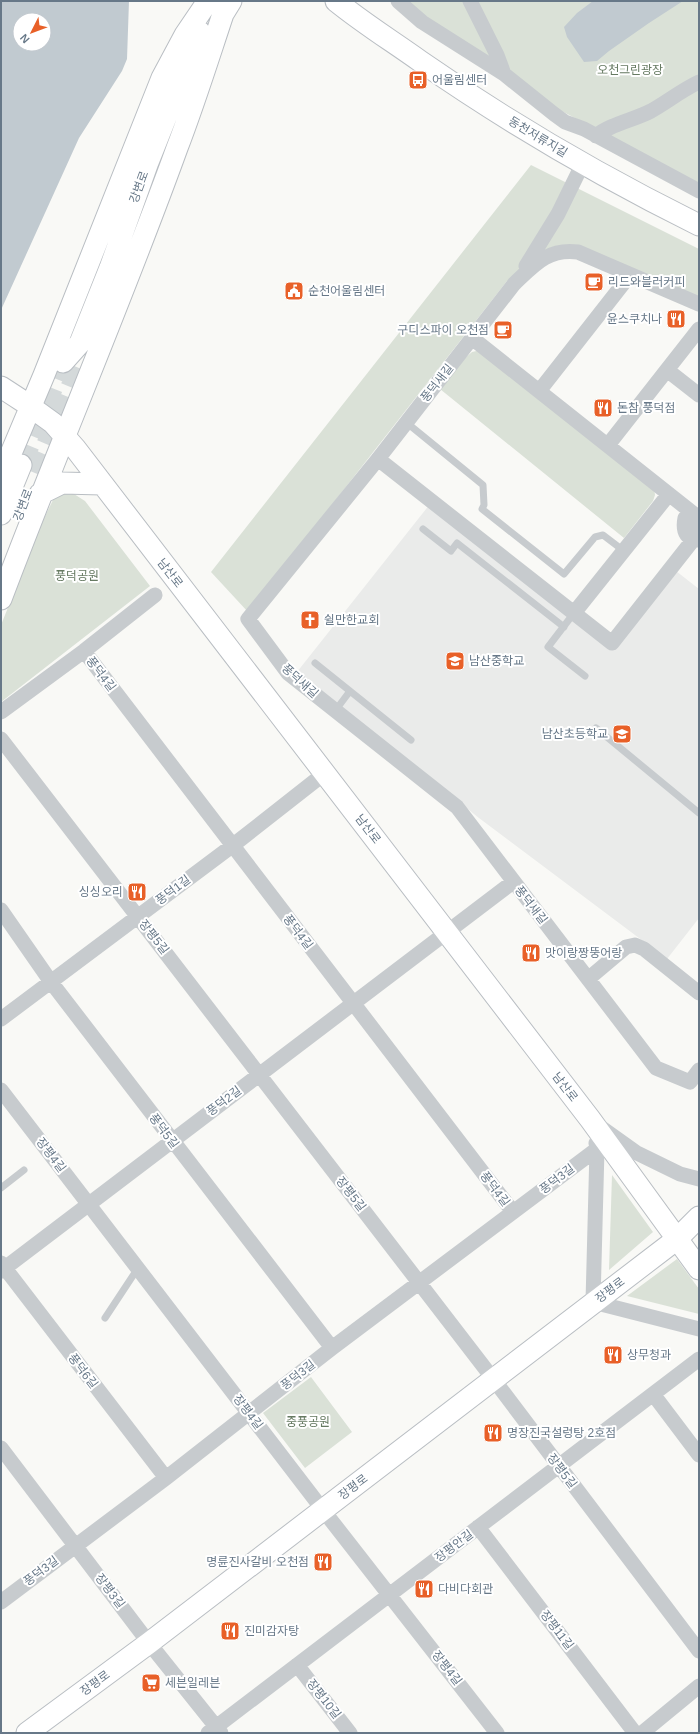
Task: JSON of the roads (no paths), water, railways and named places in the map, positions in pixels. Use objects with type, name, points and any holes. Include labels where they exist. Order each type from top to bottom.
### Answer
[{"type":"main road","points":[[1,477],[27,404],[162,78],[184,35],[208,1]]},
{"type":"main road","name":"강변로","points":[[71,365],[110,268],[148,162],[213,1]]},
{"type":"main road","points":[[200,32],[230,1]]},
{"type":"main road","points":[[1,599],[40,494],[104,338],[172,162],[223,14],[230,1]]},
{"type":"main road","name":"동천저류지길","points":[[336,1],[460,89],[631,191],[699,225]]},
{"type":"main road","points":[[356,1],[384,36]]},
{"type":"main road","name":"남산로","points":[[1,387],[53,423],[64,435],[590,1119],[699,1269]]},
{"type":"main road","name":"강변로","points":[[1,514],[28,469],[1,560]]},
{"type":"main road","points":[[40,494],[62,483],[102,484]]},
{"type":"main road","name":"장평로","points":[[27,1733],[149,1643],[494,1380],[593,1302],[677,1239],[699,1217]]},
{"type":"street","points":[[398,1],[422,22],[504,74],[560,118],[699,191]]},
{"type":"street","points":[[470,1],[497,55],[504,74]]},
{"type":"street","points":[[596,136],[603,130],[630,121],[652,110],[699,82]]},
{"type":"street","points":[[514,284],[556,219],[582,163]]},
{"type":"street","points":[[556,219],[557,238],[568,251]]},
{"type":"street","name":"풍덕새길","points":[[699,304],[630,275],[594,257],[578,252],[568,251],[548,255],[539,260],[514,284],[378,459],[248,619],[288,674],[457,807],[656,1068],[690,1082],[699,1070]]},
{"type":"street","points":[[540,390],[630,275]]},
{"type":"street","points":[[608,446],[699,329]]},
{"type":"street","points":[[472,338],[540,390],[699,518]]},
{"type":"street","points":[[667,370],[699,395]]},
{"type":"street","points":[[378,459],[612,643],[698,533]]},
{"type":"street","points":[[574,614],[669,494]]},
{"type":"street","name":"풍덕4길","points":[[1,712],[84,651],[155,595]]},
{"type":"street","name":"풍덕4길","points":[[84,651],[513,1212]]},
{"type":"street","name":"장평5길","points":[[1,739],[494,1380],[699,1651]]},
{"type":"street","name":"풍덕1길","points":[[1,1019],[232,846],[325,773]]},
{"type":"street","name":"풍덕2길","points":[[2,1267],[89,1204],[446,931],[513,882]]},
{"type":"street","name":"풍덕5길","points":[[1,910],[51,982],[332,1348]]},
{"type":"street","points":[[588,979],[626,947],[635,945],[644,949],[699,993]]},
{"type":"street","name":"장평4길","points":[[1,1090],[323,1510],[497,1733]]},
{"type":"street","points":[[590,1119],[597,1149],[593,1302],[699,1329]]},
{"type":"street","points":[[590,1119],[637,1153],[680,1174],[699,1179]]},
{"type":"street","name":"풍덕3길","points":[[1,1602],[166,1478],[332,1348],[597,1149]]},
{"type":"street","name":"풍덕6길","points":[[2,1267],[166,1478]]},
{"type":"street","name":"장평안길","points":[[215,1731],[297,1665],[699,1358]]},
{"type":"street","points":[[653,1394],[699,1455]]},
{"type":"street","name":"장평3길","points":[[1,1448],[215,1731]]},
{"type":"street","name":"장평11길","points":[[478,1527],[635,1733]]},
{"type":"street","name":"장평10길","points":[[297,1665],[350,1733]]},
{"type":"street","points":[[642,1733],[699,1686]]},
{"type":"lane","points":[[406,422],[483,485],[484,505],[482,509],[564,574],[595,537],[603,535],[624,551]]},
{"type":"lane","points":[[423,528],[451,551],[457,543],[564,627]]},
{"type":"lane","points":[[574,614],[548,647],[585,676]]},
{"type":"lane","points":[[315,663],[411,740]]},
{"type":"lane","points":[[335,710],[350,691]]},
{"type":"lane","points":[[596,728],[699,813]]},
{"type":"lane","points":[[1,1188],[24,1170]]},
{"type":"lane","points":[[105,1318],[138,1268]]},
{"type":"tunnel","points":[[21,465],[63,362]]},
{"type":"tunnel","points":[[35,473],[79,368]]},
{"type":"place","name":"어울림센터","points":[[418,80]]},
{"type":"place","name":"리드와블러커피","points":[[594,282]]},
{"type":"place","name":"순천어울림센터","points":[[294,291]]},
{"type":"place","name":"윤스쿠치나","points":[[676,319]]},
{"type":"place","name":"구디스파이 오천점","points":[[503,330]]},
{"type":"place","name":"돈참 풍덕점","points":[[603,408]]},
{"type":"place","name":"쉴만한교회","points":[[310,620]]},
{"type":"place","name":"남산중학교","points":[[455,661]]},
{"type":"place","name":"남산초등학교","points":[[622,734]]},
{"type":"place","name":"싱싱오리","points":[[137,892]]},
{"type":"place","name":"맛이랑짱뚱어랑","points":[[531,953]]},
{"type":"place","name":"상무청과","points":[[613,1355]]},
{"type":"place","name":"명장진국설렁탕 2호점","points":[[493,1433]]},
{"type":"place","name":"명륜진사갈비 오천점","points":[[323,1562]]},
{"type":"place","name":"다비다회관","points":[[424,1589]]},
{"type":"place","name":"진미감자탕","points":[[230,1631]]},
{"type":"place","name":"세븐일레븐","points":[[151,1683]]},
{"type":"park label","name":"오천그린광장","points":[[630,70]]},
{"type":"park label","name":"풍덕공원","points":[[77,576]]},
{"type":"park label","name":"중풍공원","points":[[308,1422]]}]
